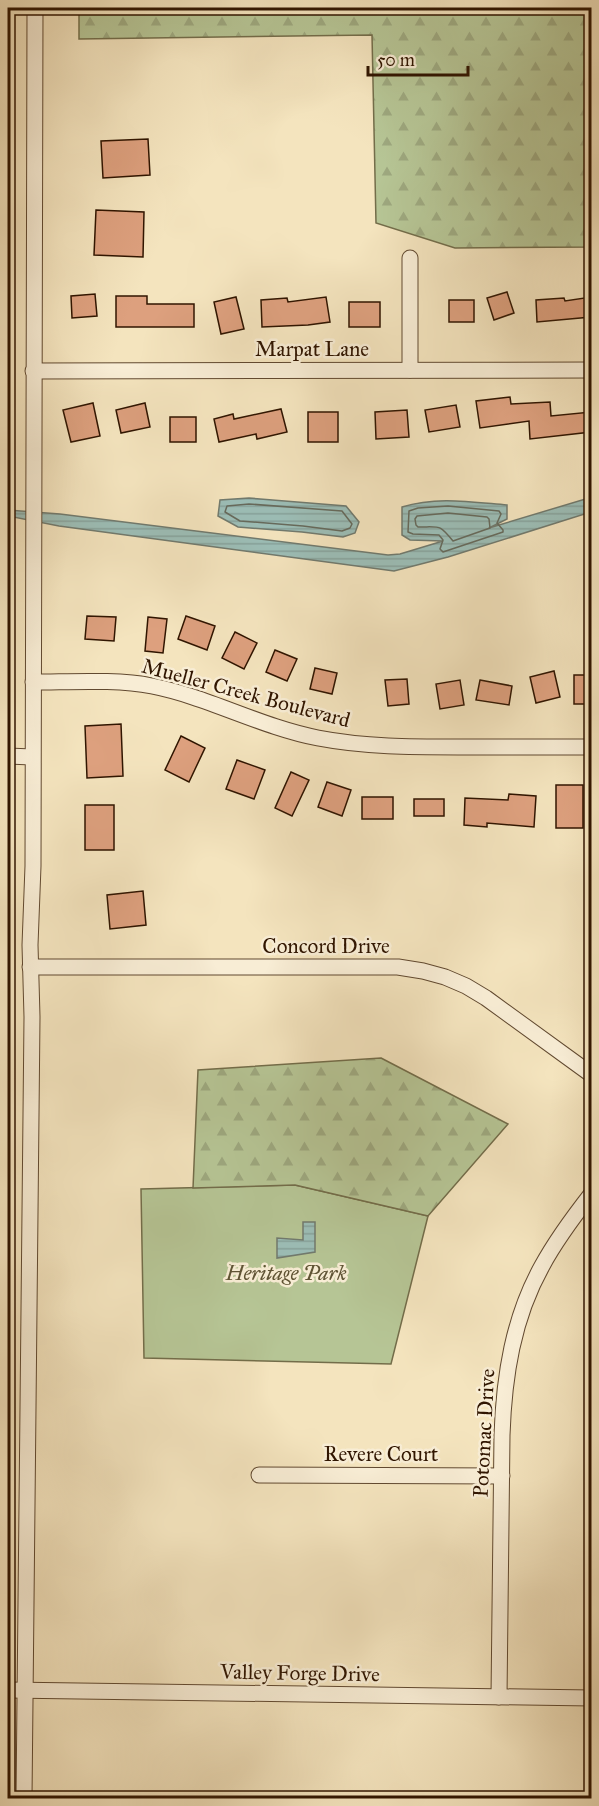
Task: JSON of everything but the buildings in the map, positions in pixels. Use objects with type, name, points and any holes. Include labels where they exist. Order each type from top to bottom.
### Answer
[{"type":"street","points":[[24,1798],[32,1017],[30,967],[33,866],[35,8]]},
{"type":"street","points":[[410,258],[410,370]]},
{"type":"street","name":"Marpat Lane","points":[[33,371],[591,370]]},
{"type":"street","name":"Mueller Creek Boulevard","points":[[33,681],[152,686],[283,729],[316,738],[358,745],[591,747]]},
{"type":"street","points":[[8,756],[32,757]]},
{"type":"street","name":"Concord Drive","points":[[30,967],[398,967],[423,971],[456,982],[486,998],[591,1075]]},
{"type":"street","name":"Potomac Drive","points":[[499,1697],[503,1399],[508,1363],[526,1299],[560,1236],[591,1193]]},
{"type":"street","name":"Revere Court","points":[[260,1475],[502,1476]]},
{"type":"street","name":"Valley Forge Drive","points":[[8,1690],[591,1698]]},
{"type":"green space","points":[[79,8],[591,8],[591,247],[455,248],[376,223],[372,35],[79,39]]},
{"type":"green space","points":[[381,1058],[508,1124],[428,1216],[295,1185],[193,1188],[198,1070]]},
{"type":"green space","name":"Heritage Park","points":[[295,1185],[428,1216],[391,1364],[144,1358],[141,1189]]},
{"type":"water","points":[[592,497],[591,512],[448,557],[394,571],[59,526],[8,516],[8,510],[60,514],[388,555],[400,554],[443,541],[410,540],[402,535],[402,507],[441,501],[507,505],[507,519],[489,528]]},
{"type":"water","points":[[249,498],[346,506],[359,522],[355,533],[343,537],[238,527],[218,516],[220,500]]},
{"type":"water","points":[[303,1222],[315,1222],[315,1252],[277,1258],[277,1238],[303,1240]]}]
